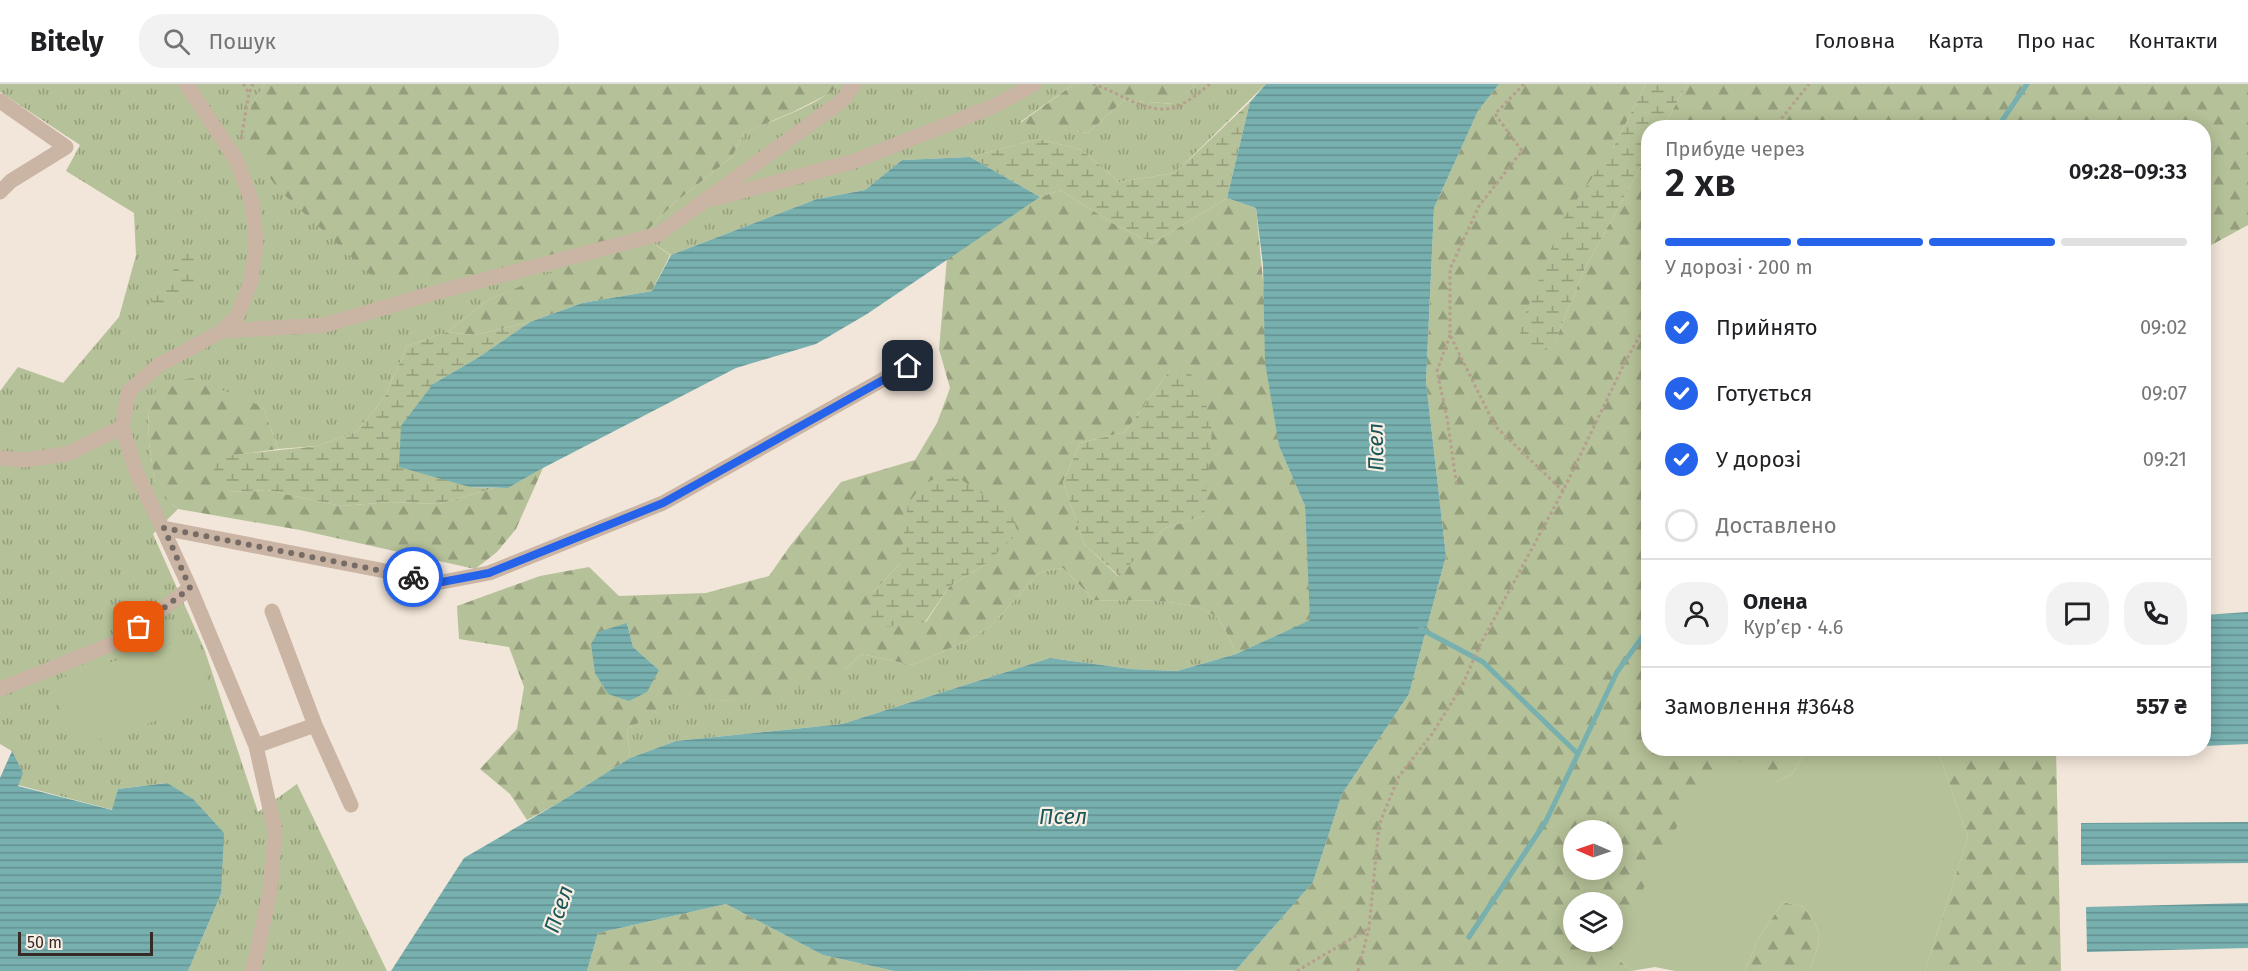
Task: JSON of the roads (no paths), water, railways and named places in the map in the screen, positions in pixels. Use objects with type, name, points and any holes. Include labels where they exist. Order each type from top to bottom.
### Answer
[{"type":"street","points":[[186,84],[237,161],[253,206],[256,245],[251,282],[237,317],[222,331],[159,365],[129,391],[122,427],[136,471],[164,528],[256,746],[275,831],[270,891],[253,971]]},
{"type":"street","points":[[222,331],[325,325],[430,294],[659,234],[843,100],[854,84]]},
{"type":"street","points":[[705,201],[852,162],[994,106],[1034,84]]},
{"type":"street","points":[[0,102],[66,147],[11,182],[0,192]]},
{"type":"street","points":[[164,528],[442,582],[489,573],[663,503],[908,366]]},
{"type":"street","points":[[0,458],[24,460],[67,454],[122,427]]},
{"type":"street","points":[[0,688],[122,640],[190,588]]},
{"type":"street","points":[[272,611],[315,725],[351,805]]},
{"type":"street","points":[[256,746],[315,725]]},
{"type":"water","name":"Псел","points":[[1266,84],[1499,84],[1478,111],[1434,208],[1426,382],[1446,556],[1409,694],[1342,794],[1313,882],[1236,970],[894,971],[823,955],[726,904],[598,933],[587,971],[391,971],[464,858],[630,758],[676,741],[842,724],[1050,658],[1131,669],[1177,671],[1236,654],[1310,620],[1305,506],[1279,446],[1265,362],[1263,265],[1256,208],[1227,198],[1250,102]]},
{"type":"water","points":[[970,157],[1040,197],[867,314],[816,344],[736,368],[508,488],[470,487],[399,467],[401,426],[433,384],[479,357],[530,322],[582,303],[652,291],[671,255],[817,199],[865,190],[902,160]]},
{"type":"water","points":[[2248,612],[2248,744],[2211,746],[2211,615]]},
{"type":"water","points":[[627,623],[633,647],[659,670],[647,692],[629,701],[608,694],[595,673],[591,644],[598,632]]},
{"type":"water","points":[[12,751],[23,773],[18,786],[112,810],[118,789],[167,783],[193,799],[224,833],[221,894],[188,971],[0,971],[0,778]]},
{"type":"water","points":[[2248,822],[2248,863],[2081,865],[2081,823]]},
{"type":"water","points":[[2248,903],[2248,948],[2087,952],[2086,907]]},
{"type":"waterway","points":[[2002,120],[2027,84]]},
{"type":"waterway","points":[[1421,629],[1483,662],[1578,754]]},
{"type":"waterway","points":[[1469,937],[1546,821],[1617,672],[1641,639]]}]
